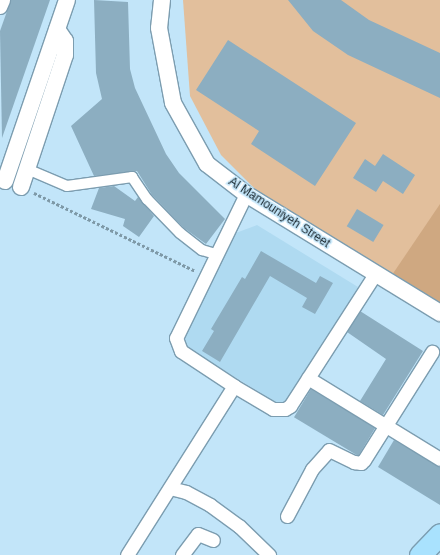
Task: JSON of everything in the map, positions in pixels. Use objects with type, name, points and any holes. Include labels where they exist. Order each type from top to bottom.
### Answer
[{"type":"main road","points":[[420,555],[440,534]]},
{"type":"street","points":[[0,7],[2,0]]},
{"type":"street","points":[[57,29],[65,41],[65,55],[21,187],[3,180],[67,0]]},
{"type":"street","name":"Al Mamouniyeh Street","points":[[162,0],[159,28],[173,103],[207,164],[246,194],[440,313]]},
{"type":"street","points":[[27,169],[67,186],[132,177],[147,199],[180,233],[202,250],[215,254]]},
{"type":"street","points":[[246,194],[177,333],[176,343],[182,351],[234,386],[278,410],[290,406],[375,274]]},
{"type":"street","points":[[287,516],[312,470],[329,450],[360,463],[386,426],[432,352]]},
{"type":"street","points":[[308,378],[440,459]]},
{"type":"street","points":[[133,553],[170,488],[234,386]]},
{"type":"street","points":[[170,488],[186,492],[210,505],[239,526],[269,555]]},
{"type":"street","points":[[182,555],[198,534],[213,540]]},
{"type":"path","points":[[21,187],[205,276]]},
{"type":"shaded area","points":[[183,0],[440,0],[440,305],[260,194],[221,155],[190,96]]},
{"type":"shaded area","points":[[440,204],[440,305],[392,275]]},
{"type":"shaded area","points":[[257,225],[358,287],[284,407],[182,345],[233,234]]},
{"type":"building","points":[[11,0],[50,0],[2,138],[0,31]]},
{"type":"building","points":[[94,0],[128,2],[130,69],[135,88],[166,154],[179,173],[225,219],[206,244],[184,228],[152,195],[137,171],[94,176],[71,126],[102,99],[96,73]]},
{"type":"building","points":[[288,0],[341,0],[369,20],[440,53],[440,98],[348,55],[313,31]]},
{"type":"building","points":[[228,40],[356,123],[315,186],[251,144],[259,131],[196,90]]},
{"type":"building","points":[[383,154],[415,175],[403,194],[383,181],[376,192],[353,178],[365,159],[375,166]]},
{"type":"building","points":[[114,186],[135,201],[138,197],[154,216],[139,237],[123,226],[125,219],[91,209],[99,188]]},
{"type":"building","points":[[357,209],[384,225],[373,242],[347,226]]},
{"type":"building","points":[[261,251],[316,283],[320,276],[333,283],[315,314],[302,307],[307,298],[270,276],[220,362],[202,351],[214,331],[211,329],[242,277],[245,279]]},
{"type":"building","points":[[360,311],[423,351],[383,415],[360,401],[386,359],[347,332]]},
{"type":"building","points":[[311,389],[375,428],[358,456],[294,417]]},
{"type":"building","points":[[394,440],[440,467],[440,505],[378,467]]}]
